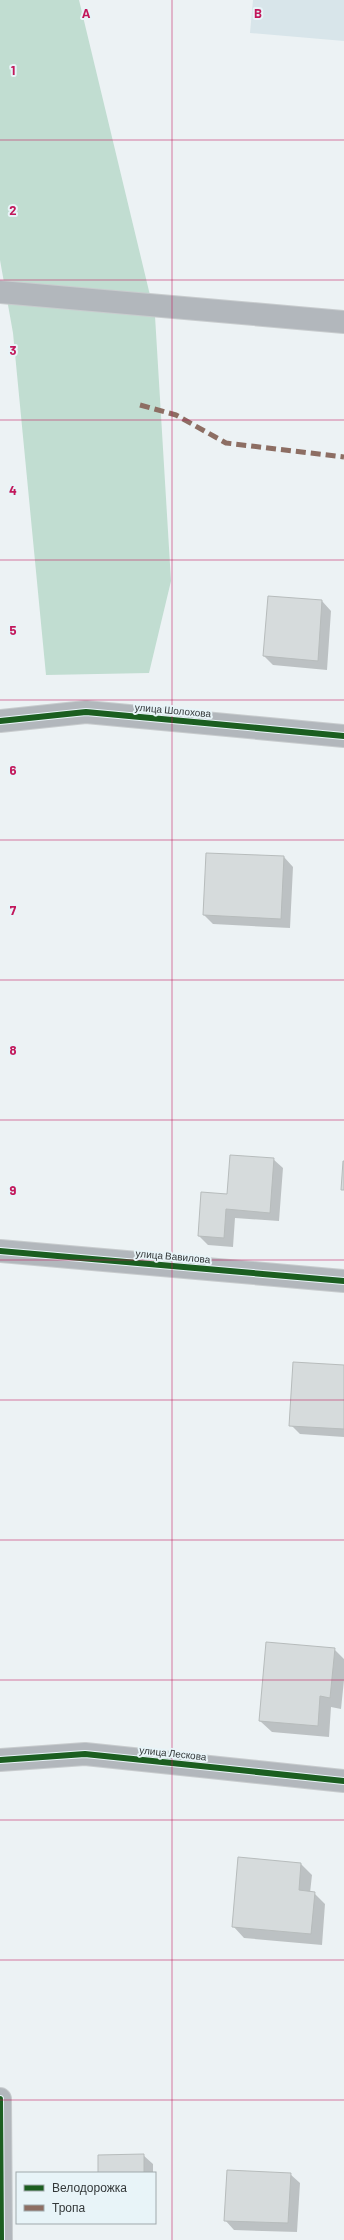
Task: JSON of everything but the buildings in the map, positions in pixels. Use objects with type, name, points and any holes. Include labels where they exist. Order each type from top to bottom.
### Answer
[{"type":"street","points":[[0,292],[344,322]]},
{"type":"street","name":"улица Шолохова","points":[[0,721],[86,712],[344,736]]},
{"type":"street","name":"улица Вавилова","points":[[0,1251],[344,1281]]},
{"type":"street","name":"улица Лескова","points":[[0,1760],[85,1754],[344,1781]]},
{"type":"street","points":[[0,2099],[1,2240]]},
{"type":"shaded area","points":[[253,0],[344,0],[344,41],[250,33]]},
{"type":"green space","points":[[0,0],[79,0],[155,316],[171,581],[149,673],[46,675],[13,333],[0,260]]},
{"type":"marked path","points":[[140,405],[176,415],[226,443],[344,457]]},
{"type":"cycle path","points":[[0,721],[86,712],[344,736]]},
{"type":"cycle path","points":[[0,1251],[344,1281]]},
{"type":"cycle path","points":[[0,1760],[85,1754],[344,1781]]},
{"type":"cycle path","points":[[0,2099],[1,2240]]}]
